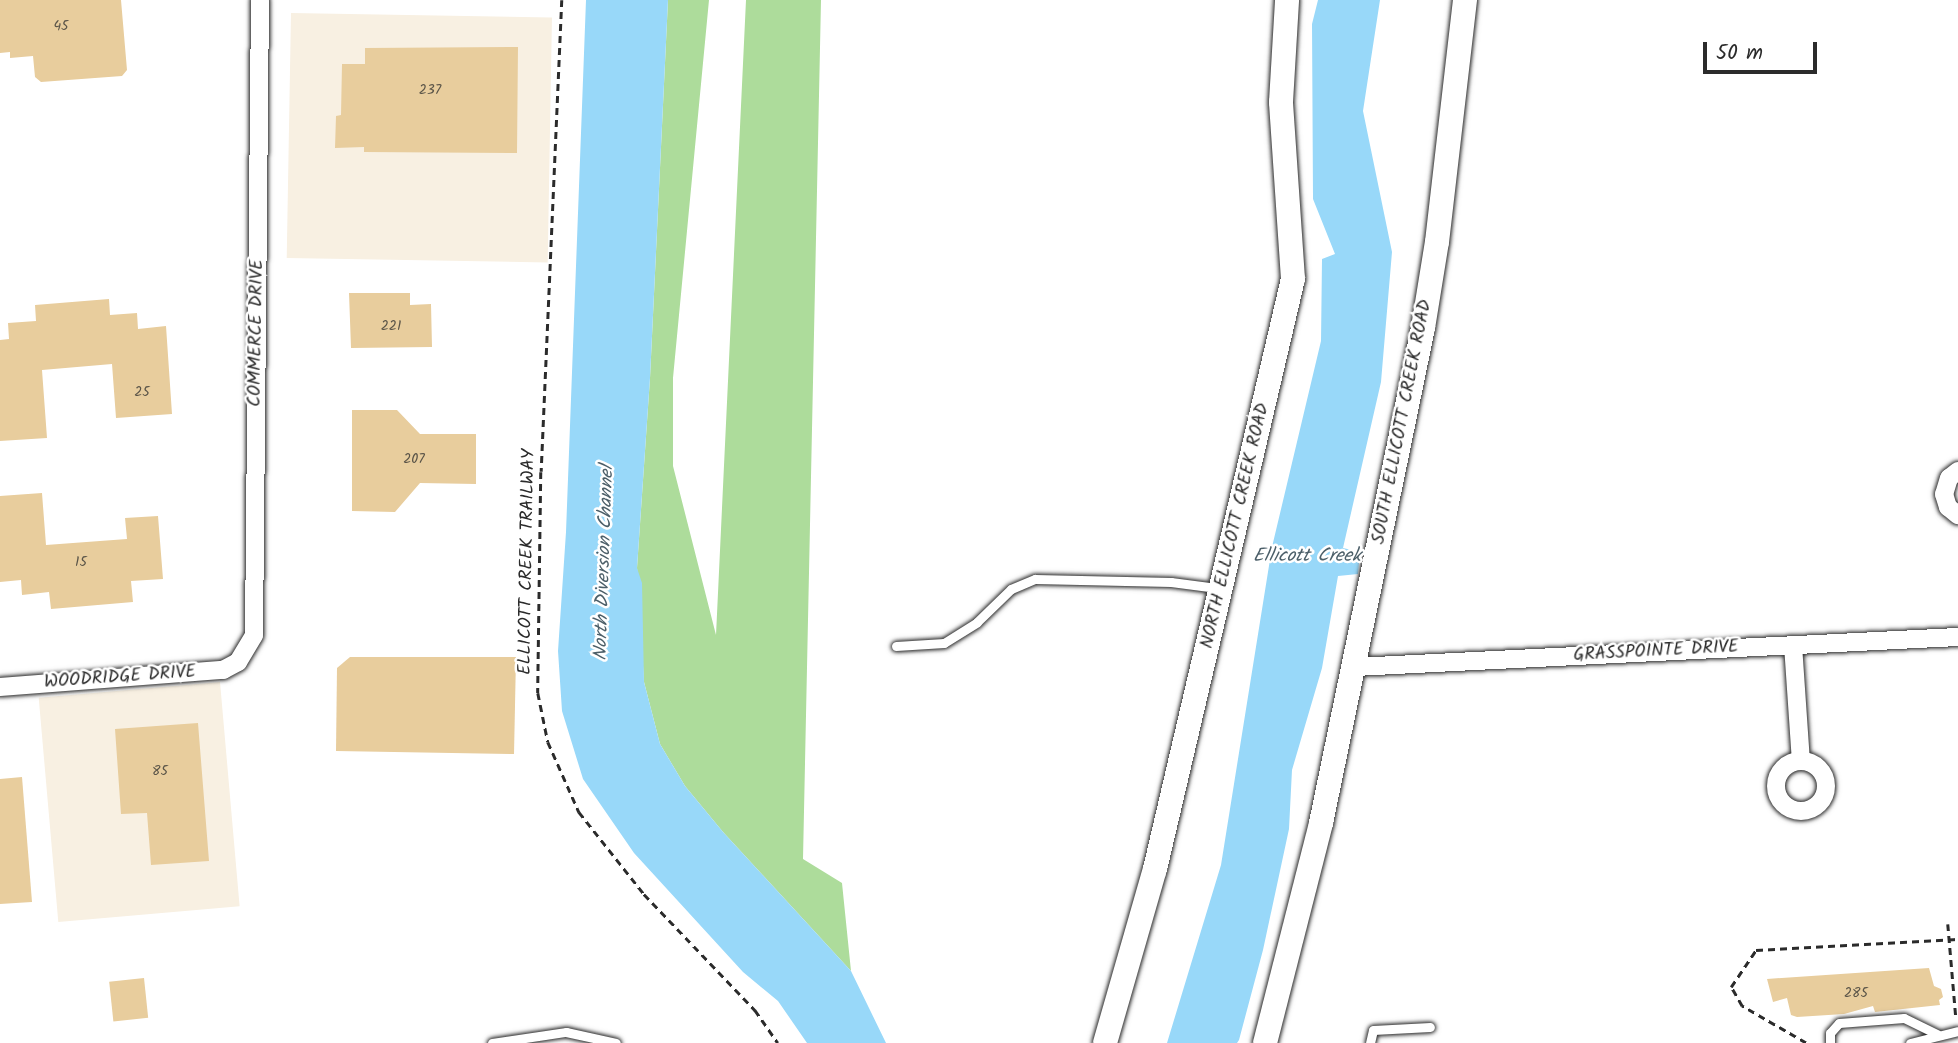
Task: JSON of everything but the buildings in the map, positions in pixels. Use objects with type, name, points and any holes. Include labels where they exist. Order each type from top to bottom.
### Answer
[{"type":"street","name":"COMMERCE DRIVE","points":[[238,662],[254,635],[260,0]]},
{"type":"street","name":"NORTH ELLICOTT CREEK ROAD","points":[[1105,1043],[1154,869],[1293,279],[1281,102],[1287,0]]},
{"type":"street","name":"SOUTH ELLICOTT CREEK ROAD","points":[[1265,1043],[1318,837],[1355,667],[1437,242],[1465,0]]},
{"type":"street","points":[[1958,471],[1949,478],[1944,494],[1948,507],[1958,515]]},
{"type":"street","name":"GRASSPOINTE DRIVE","points":[[1355,667],[1958,637]]},
{"type":"street","points":[[1793,646],[1801,761]]},
{"type":"street","name":"WOODRIDGE DRIVE","points":[[0,687],[223,670],[238,662]]},
{"type":"lane","points":[[896,646],[944,643],[977,622],[1011,589],[1035,579],[1171,582],[1222,589]]},
{"type":"lane","points":[[1830,1043],[1829,1033],[1839,1023],[1904,1018],[1937,1034]]},
{"type":"lane","points":[[1910,1043],[1957,1026]]},
{"type":"lane","points":[[1370,1043],[1373,1030],[1430,1027]]},
{"type":"lane","points":[[492,1043],[566,1032],[616,1043]]},
{"type":"path","name":"ELLICOTT CREEK TRAILWAY","points":[[562,0],[541,472],[538,694],[548,742],[579,812],[644,894],[755,1010],[778,1043]]},
{"type":"path","points":[[1948,924],[1957,1026]]},
{"type":"path","points":[[1806,1043],[1742,1006],[1731,987],[1756,950],[1958,939]]},
{"type":"shaded area","points":[[291,13],[552,18],[548,263],[287,258]]},
{"type":"shaded area","points":[[220,682],[240,906],[58,922],[39,698]]},
{"type":"green space","points":[[668,0],[709,0],[673,378],[673,466],[716,635],[746,0],[821,0],[803,859],[842,883],[851,971],[723,832],[685,786],[660,744],[644,682],[637,568],[650,378]]},
{"type":"water","name":"North Diversion Channel","points":[[586,0],[668,0],[650,378],[637,568],[642,583],[644,682],[660,744],[685,786],[723,832],[851,971],[886,1043],[807,1043],[778,1001],[743,972],[634,853],[583,779],[562,711],[558,651],[566,532]]},
{"type":"water","name":"Ellicott Creek","points":[[1318,0],[1380,0],[1363,111],[1392,252],[1381,382],[1343,548],[1360,552],[1358,574],[1338,576],[1322,668],[1292,770],[1289,829],[1263,950],[1239,1040],[1237,1043],[1167,1043],[1221,865],[1272,547],[1321,341],[1322,259],[1335,254],[1313,199],[1312,24]]}]
